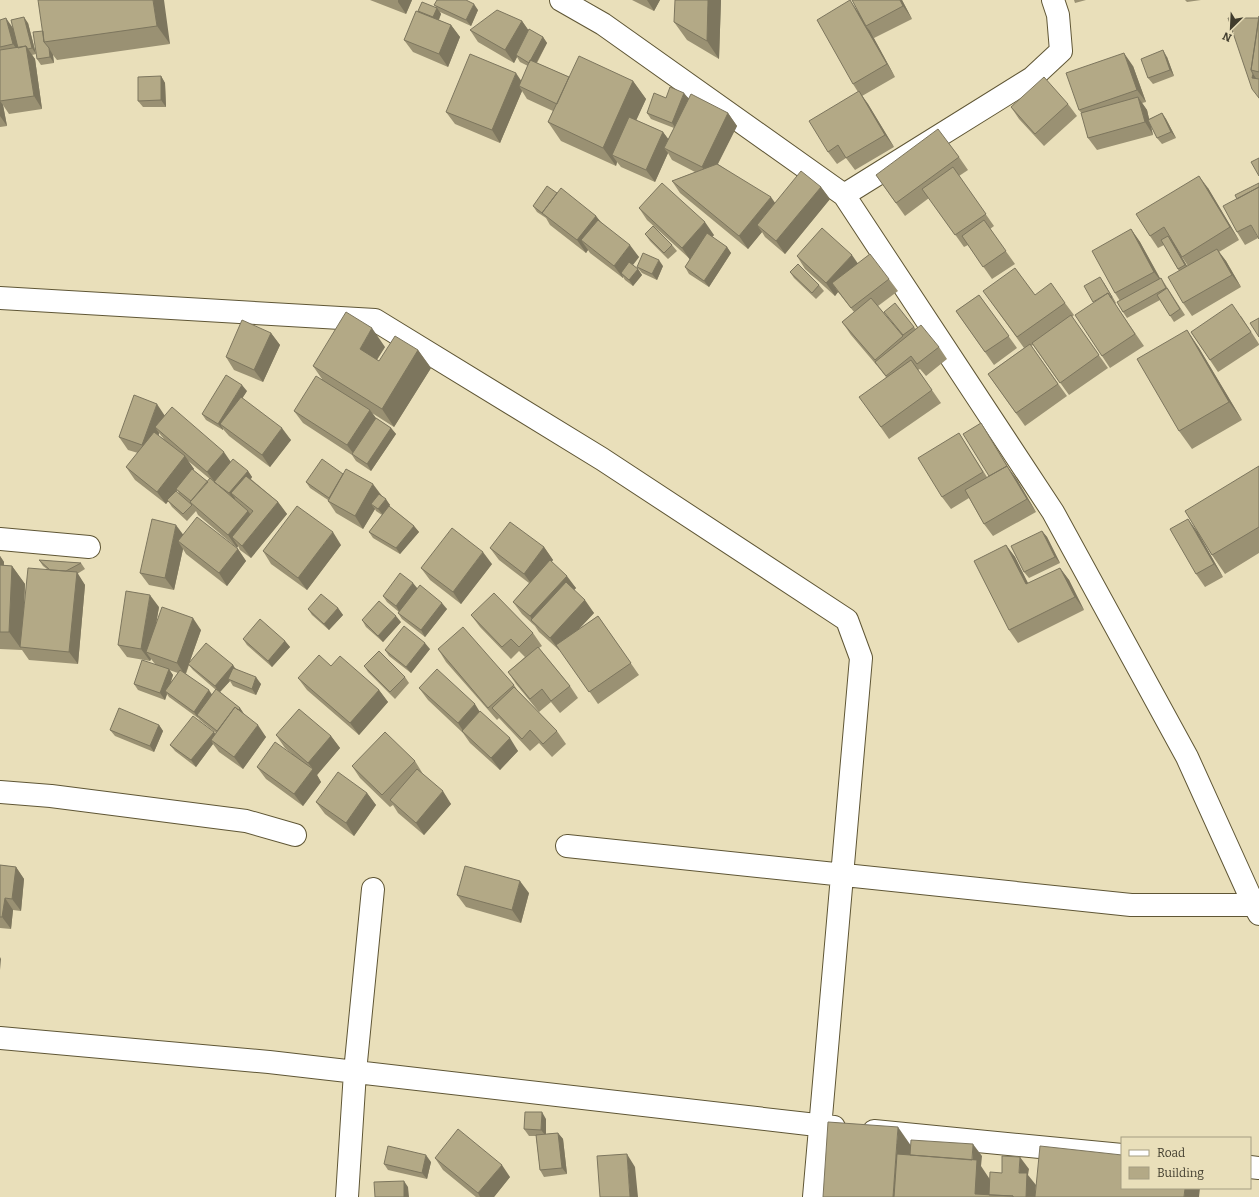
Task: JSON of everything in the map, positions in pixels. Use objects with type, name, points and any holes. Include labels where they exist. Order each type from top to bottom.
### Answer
[{"type":"street","points":[[561,0],[603,24],[844,195],[1053,512],[1187,757],[1256,909],[1131,904],[567,846]]},
{"type":"street","points":[[844,195],[1037,74],[1061,51],[1058,15],[1054,0]]},
{"type":"street","points":[[0,298],[375,320],[602,459],[847,620],[861,658],[814,1197]]},
{"type":"street","points":[[0,539],[89,547]]},
{"type":"street","points":[[0,792],[51,796],[246,820],[295,835]]},
{"type":"street","points":[[347,1197],[355,1072],[372,889]]},
{"type":"street","points":[[0,1038],[261,1061],[820,1126],[1121,1155]]},
{"type":"building","points":[[38,0],[153,0],[157,26],[44,42]]},
{"type":"building","points":[[437,0],[466,0],[474,4],[466,20],[434,5]]},
{"type":"building","points":[[675,0],[708,0],[707,41],[674,22]]},
{"type":"building","points":[[850,0],[887,64],[853,84],[817,20]]},
{"type":"building","points":[[852,0],[900,0],[903,6],[866,26]]},
{"type":"building","points":[[422,2],[437,8],[433,17],[418,11]]},
{"type":"building","points":[[497,10],[522,21],[505,50],[470,30]]},
{"type":"building","points":[[416,11],[451,25],[439,54],[404,40]]},
{"type":"building","points":[[1259,16],[1259,72],[1251,70]]},
{"type":"building","points":[[24,17],[32,48],[28,49],[26,46],[18,48],[11,20]]},
{"type":"building","points":[[6,18],[13,44],[0,47],[0,20]]},
{"type":"building","points":[[1228,18],[1259,18],[1251,70],[1253,74],[1252,78],[1259,79],[1259,98],[1252,89]]},
{"type":"building","points":[[529,29],[543,37],[529,63],[516,55]]},
{"type":"building","points":[[43,31],[44,42],[49,48],[50,57],[37,59],[33,32]]},
{"type":"building","points":[[26,46],[34,96],[0,101],[0,50]]},
{"type":"building","points":[[1163,50],[1170,70],[1148,78],[1141,59]]},
{"type":"building","points":[[1124,53],[1137,90],[1079,110],[1066,73]]},
{"type":"building","points":[[470,54],[516,73],[492,130],[446,112]]},
{"type":"building","points":[[579,56],[633,81],[603,148],[548,122]]},
{"type":"building","points":[[530,60],[569,77],[557,104],[519,86]]},
{"type":"building","points":[[161,76],[161,100],[138,101],[138,77]]},
{"type":"building","points":[[1044,77],[1068,104],[1035,134],[1011,107]]},
{"type":"building","points":[[670,87],[684,93],[672,123],[647,113],[654,93],[666,98]]},
{"type":"building","points":[[859,91],[885,135],[846,158],[838,145],[828,152],[809,121]]},
{"type":"building","points":[[691,94],[728,113],[702,167],[664,148]]},
{"type":"building","points":[[1138,97],[1145,122],[1088,138],[1081,113]]},
{"type":"building","points":[[1162,113],[1171,132],[1157,138],[1148,120]]},
{"type":"building","points":[[629,117],[663,132],[646,170],[612,155]]},
{"type":"building","points":[[938,129],[959,157],[896,203],[876,175]]},
{"type":"building","points":[[1259,158],[1259,176],[1251,162]]},
{"type":"building","points":[[717,164],[771,197],[739,236],[672,181]]},
{"type":"building","points":[[953,167],[986,214],[955,235],[922,189]]},
{"type":"building","points":[[801,171],[821,187],[776,241],[757,225]]},
{"type":"building","points":[[1199,176],[1230,227],[1182,257],[1164,227],[1150,236],[1136,214]]},
{"type":"building","points":[[662,183],[705,222],[682,248],[639,208]]},
{"type":"building","points":[[1259,183],[1259,187],[1237,199],[1235,195]]},
{"type":"building","points":[[547,186],[557,193],[542,213],[533,206]]},
{"type":"building","points":[[1259,187],[1259,239],[1251,225],[1237,232],[1223,206]]},
{"type":"building","points":[[561,188],[596,216],[577,240],[542,213]]},
{"type":"building","points":[[598,220],[630,245],[614,266],[581,240]]},
{"type":"building","points":[[984,220],[1006,251],[983,267],[962,236]]},
{"type":"building","points":[[653,226],[672,245],[664,253],[645,234]]},
{"type":"building","points":[[822,228],[852,255],[826,283],[797,256]]},
{"type":"building","points":[[1131,229],[1154,272],[1115,293],[1092,251]]},
{"type":"building","points":[[707,233],[727,247],[704,281],[685,267]]},
{"type":"building","points":[[1168,236],[1185,265],[1178,269],[1161,240]]},
{"type":"building","points":[[1217,249],[1232,275],[1183,303],[1168,277]]},
{"type":"building","points":[[643,253],[659,260],[652,274],[637,267]]},
{"type":"building","points":[[870,254],[889,279],[851,308],[832,283]]},
{"type":"building","points":[[629,262],[638,269],[629,280],[621,273]]},
{"type":"building","points":[[798,264],[819,285],[812,293],[790,272]]},
{"type":"building","points":[[1015,268],[1035,295],[1051,283],[1065,303],[1017,337],[983,291]]},
{"type":"building","points":[[1100,277],[1112,297],[1111,298],[1108,293],[1093,302],[1084,286]]},
{"type":"building","points":[[1161,278],[1166,288],[1123,312],[1117,302]]},
{"type":"building","points":[[1167,288],[1180,309],[1170,316],[1157,295]]},
{"type":"building","points":[[1108,293],[1135,334],[1102,356],[1075,315]]},
{"type":"building","points":[[979,295],[1009,336],[985,352],[956,311]]},
{"type":"building","points":[[871,298],[903,336],[875,360],[842,322]]},
{"type":"building","points":[[895,303],[914,327],[903,335],[884,312]]},
{"type":"building","points":[[1232,304],[1251,332],[1210,360],[1191,332]]},
{"type":"building","points":[[346,312],[372,328],[360,349],[379,361],[395,336],[418,350],[382,409],[313,366]]},
{"type":"building","points":[[1071,315],[1099,355],[1060,383],[1032,343]]},
{"type":"building","points":[[1259,318],[1259,337],[1250,323]]},
{"type":"building","points":[[242,320],[271,333],[254,370],[226,357]]},
{"type":"building","points":[[921,325],[939,347],[917,364],[911,356],[886,376],[875,362]]},
{"type":"building","points":[[1187,330],[1229,402],[1179,431],[1137,359]]},
{"type":"building","points":[[1030,344],[1058,384],[1016,413],[988,374]]},
{"type":"building","points":[[911,360],[932,390],[881,427],[859,397]]},
{"type":"building","points":[[226,375],[242,385],[218,424],[202,414]]},
{"type":"building","points":[[316,376],[370,410],[347,445],[294,411]]},
{"type":"building","points":[[134,395],[157,404],[142,445],[119,437]]},
{"type":"building","points":[[241,397],[282,428],[262,455],[220,424]]},
{"type":"building","points":[[172,407],[224,452],[207,472],[155,427]]},
{"type":"building","points":[[376,418],[391,428],[367,464],[352,454]]},
{"type":"building","points":[[981,423],[1007,466],[989,476],[963,434]]},
{"type":"building","points":[[154,432],[185,456],[157,492],[126,467]]},
{"type":"building","points":[[959,433],[983,472],[942,497],[918,458]]},
{"type":"building","points":[[233,459],[248,471],[229,493],[214,482]]},
{"type":"building","points":[[322,459],[343,474],[329,498],[306,482]]},
{"type":"building","points":[[1007,466],[1027,499],[984,524],[965,490]]},
{"type":"building","points":[[1259,466],[1259,527],[1212,555],[1185,511]]},
{"type":"building","points":[[192,469],[208,482],[191,501],[176,489]]},
{"type":"building","points":[[346,469],[373,484],[355,516],[328,501]]},
{"type":"building","points":[[246,476],[278,502],[242,546],[232,537],[253,511],[231,493]]},
{"type":"building","points":[[210,478],[248,511],[228,535],[190,502]]},
{"type":"building","points":[[176,491],[192,505],[183,514],[167,500]]},
{"type":"building","points":[[379,494],[386,499],[378,509],[371,504]]},
{"type":"building","points":[[297,506],[333,532],[298,578],[263,551]]},
{"type":"building","points":[[389,506],[414,526],[396,548],[369,532]]},
{"type":"building","points":[[197,517],[238,549],[219,573],[178,541]]},
{"type":"building","points":[[152,519],[176,525],[165,578],[140,573]]},
{"type":"building","points":[[1188,519],[1214,564],[1196,574],[1170,529]]},
{"type":"building","points":[[510,522],[544,547],[524,574],[490,548]]},
{"type":"building","points":[[452,528],[483,552],[453,592],[421,568]]},
{"type":"building","points":[[1042,531],[1055,557],[1024,572],[1011,546]]},
{"type":"building","points":[[1006,545],[1026,584],[1060,568],[1075,597],[1009,630],[974,561]]},
{"type":"building","points":[[39,560],[81,563],[66,571],[50,570]]},
{"type":"building","points":[[550,560],[567,576],[530,616],[513,602]]},
{"type":"building","points":[[0,565],[12,566],[9,632],[0,632]]},
{"type":"building","points":[[28,568],[77,572],[69,652],[20,647]]},
{"type":"building","points":[[400,573],[413,583],[396,606],[383,596]]},
{"type":"building","points":[[566,582],[585,600],[550,638],[531,620]]},
{"type":"building","points":[[420,585],[442,603],[421,630],[398,613]]},
{"type":"building","points":[[126,591],[150,595],[141,649],[118,645]]},
{"type":"building","points":[[494,593],[533,633],[519,647],[511,639],[502,647],[471,615]]},
{"type":"building","points":[[321,594],[338,608],[324,624],[308,609]]},
{"type":"building","points":[[379,601],[396,616],[378,636],[362,620]]},
{"type":"building","points":[[162,607],[193,618],[177,663],[146,652]]},
{"type":"building","points":[[598,616],[631,663],[589,692],[556,645]]},
{"type":"building","points":[[260,619],[285,641],[268,661],[243,639]]},
{"type":"building","points":[[404,626],[425,643],[406,667],[385,650]]},
{"type":"building","points":[[463,627],[514,685],[488,708],[438,649]]},
{"type":"building","points":[[206,643],[233,665],[215,686],[188,664]]},
{"type":"building","points":[[538,647],[570,686],[551,701],[542,689],[530,699],[508,672]]},
{"type":"building","points":[[379,651],[405,677],[390,692],[364,666]]},
{"type":"building","points":[[319,655],[331,666],[340,656],[379,690],[350,723],[298,678]]},
{"type":"building","points":[[142,660],[169,669],[160,693],[134,684]]},
{"type":"building","points":[[233,668],[256,677],[252,689],[228,679]]},
{"type":"building","points":[[437,669],[475,704],[458,723],[419,688]]},
{"type":"building","points":[[180,670],[209,690],[194,712],[165,691]]},
{"type":"building","points":[[514,687],[557,731],[543,744],[530,730],[522,739],[492,708]]},
{"type":"building","points":[[216,689],[240,708],[238,710],[235,707],[217,731],[197,715]]},
{"type":"building","points":[[235,707],[258,725],[234,757],[211,740]]},
{"type":"building","points":[[119,708],[159,725],[150,746],[110,730]]},
{"type":"building","points":[[299,709],[331,736],[308,763],[276,735]]},
{"type":"building","points":[[480,711],[510,738],[491,758],[462,731]]},
{"type":"building","points":[[193,716],[214,732],[191,760],[170,745]]},
{"type":"building","points":[[385,732],[415,761],[382,795],[352,766]]},
{"type":"building","points":[[275,742],[313,769],[294,794],[257,767]]},
{"type":"building","points":[[417,769],[443,791],[416,823],[390,800]]},
{"type":"building","points":[[338,772],[367,793],[346,823],[316,802]]},
{"type":"building","points":[[0,865],[16,867],[12,899],[5,898],[2,917],[0,917]]},
{"type":"building","points":[[465,866],[520,881],[512,910],[457,895]]},
{"type":"building","points":[[525,1112],[542,1112],[541,1130],[524,1129]]},
{"type":"building","points":[[828,1122],[898,1127],[893,1197],[823,1197]]},
{"type":"building","points":[[458,1129],[502,1165],[478,1193],[435,1158]]},
{"type":"building","points":[[558,1133],[562,1168],[540,1170],[536,1135]]},
{"type":"building","points":[[911,1140],[973,1144],[972,1160],[910,1155]]},
{"type":"building","points":[[388,1146],[426,1155],[422,1173],[384,1164]]},
{"type":"building","points":[[1040,1146],[1121,1155],[1121,1189],[1185,1189],[1184,1197],[1035,1197]]},
{"type":"building","points":[[627,1154],[630,1197],[600,1197],[597,1156]]},
{"type":"building","points":[[897,1154],[977,1160],[975,1194],[1013,1197],[894,1197]]},
{"type":"building","points":[[1002,1156],[1020,1157],[1019,1173],[1027,1173],[1026,1197],[989,1195],[990,1172],[1002,1173]]},
{"type":"building","points":[[404,1181],[404,1197],[375,1197],[374,1182]]}]
